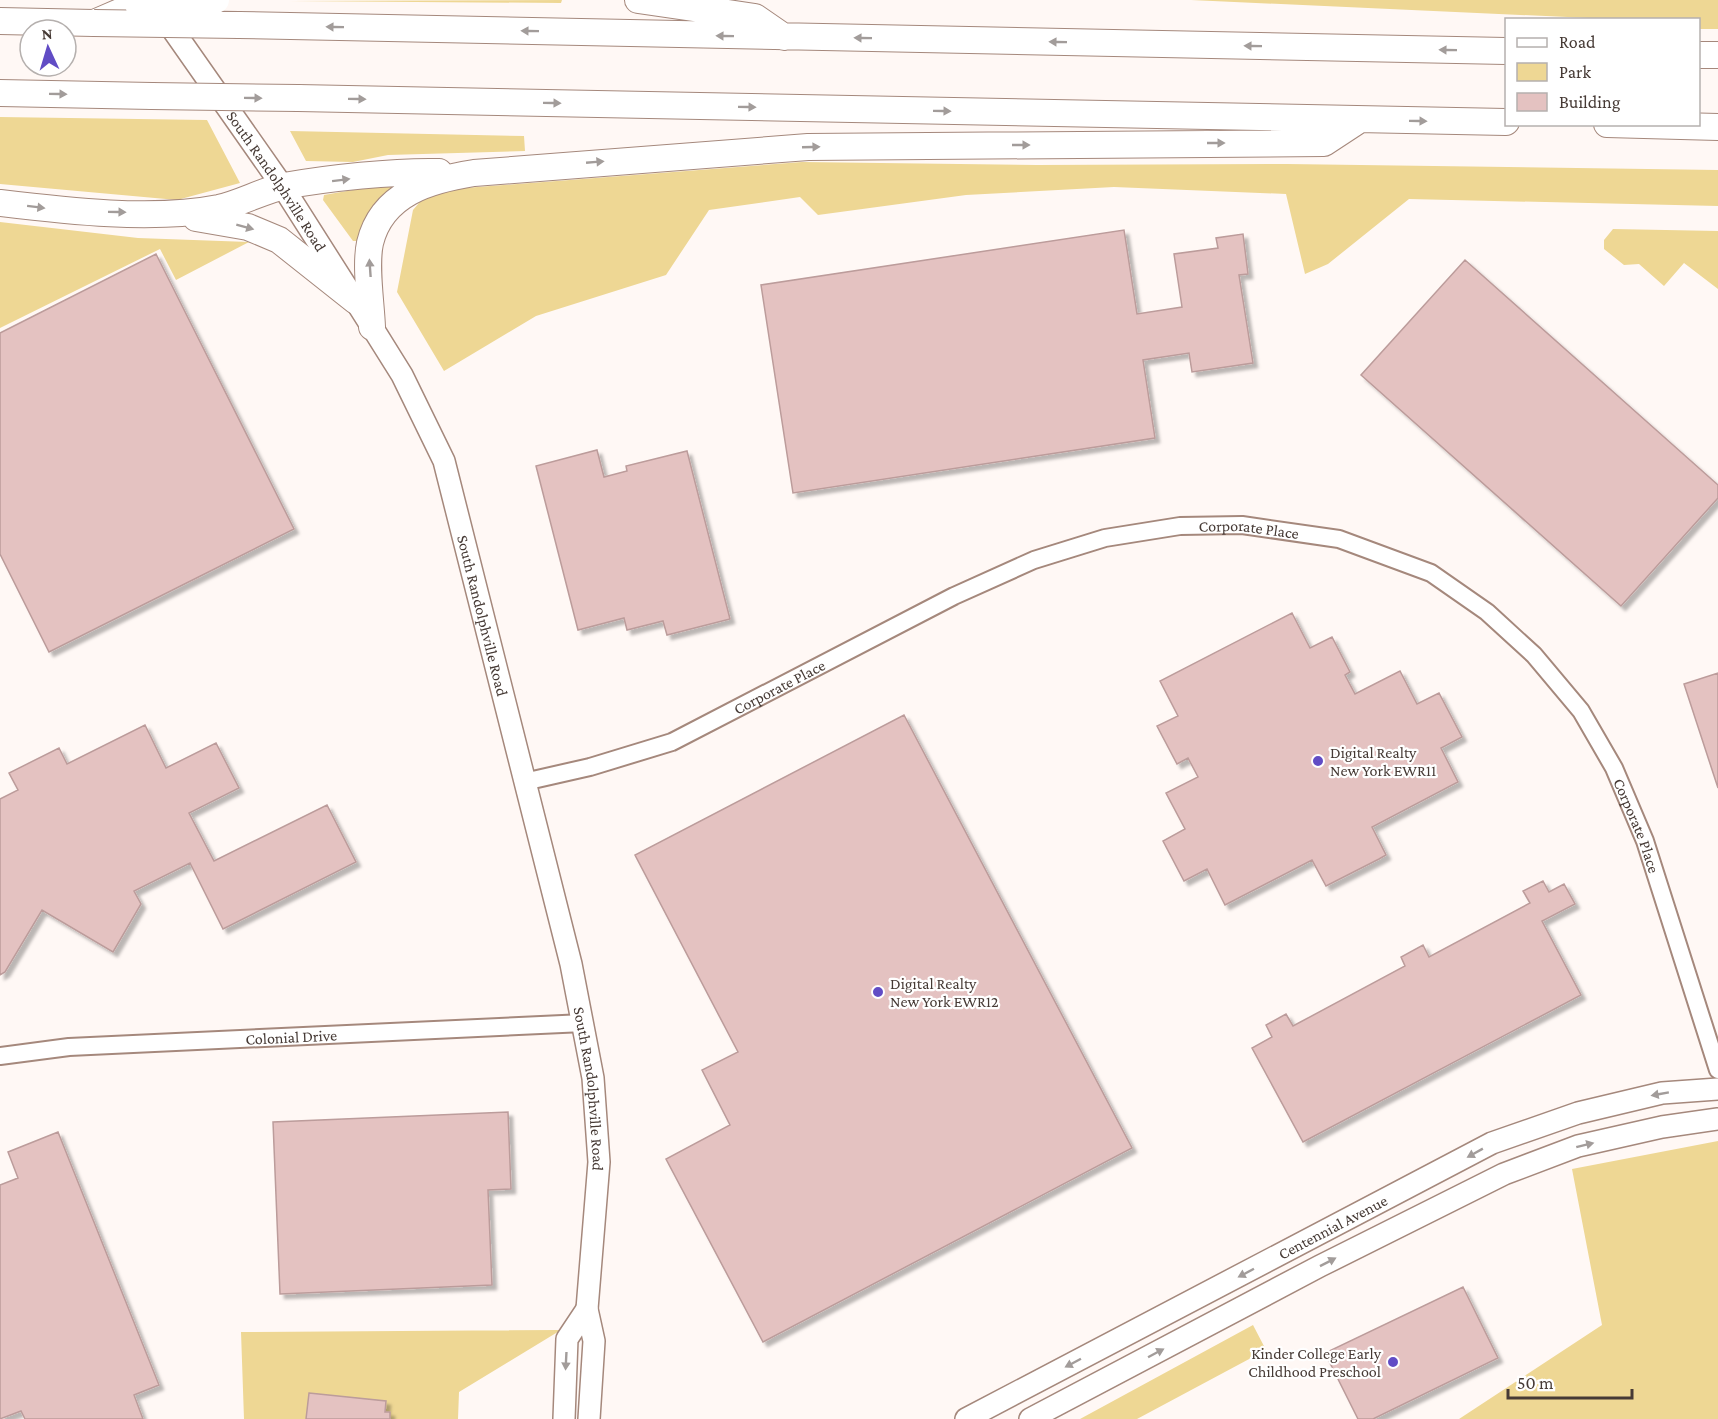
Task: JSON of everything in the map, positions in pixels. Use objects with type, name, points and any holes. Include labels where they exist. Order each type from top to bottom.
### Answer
[{"type":"highway","points":[[94,22],[138,4],[216,0]]},
{"type":"highway","points":[[638,0],[755,17],[784,37]]},
{"type":"highway","points":[[0,21],[1505,51]]},
{"type":"highway","points":[[1700,55],[1718,56]]},
{"type":"highway","points":[[0,93],[1505,122]]},
{"type":"highway","points":[[372,327],[370,244],[386,210],[416,187],[439,178],[474,173],[797,147],[1324,143],[1359,120]]},
{"type":"highway","points":[[1681,126],[1718,127]]},
{"type":"highway","points":[[0,203],[67,211],[166,213],[219,208],[283,187],[412,172],[474,173]]},
{"type":"highway","points":[[166,213],[248,227],[279,240],[356,301]]},
{"type":"main road","name":"South Randolphville Road","points":[[152,0],[283,187],[356,301],[402,375],[444,461],[584,1023],[593,1077],[599,1162],[587,1309],[594,1341],[589,1419]]},
{"type":"main road","name":"Centennial Avenue","points":[[966,1419],[1492,1143],[1578,1113],[1662,1093],[1718,1089]]},
{"type":"main road","name":"Centennial Avenue","points":[[1030,1419],[1320,1266],[1504,1174],[1578,1146],[1662,1127],[1718,1119]]},
{"type":"main road","name":"South Randolphville Road","points":[[564,1419],[567,1339],[587,1309]]},
{"type":"street","name":"Corporate Place","points":[[524,782],[590,767],[672,742],[954,596],[1034,560],[1105,538],[1180,526],[1242,525],[1340,539],[1431,573],[1487,612],[1534,655],[1581,711],[1614,768],[1645,841],[1718,1070]]},
{"type":"street","name":"Colonial Drive","points":[[0,1056],[69,1047],[584,1023]]},
{"type":"green space","points":[[562,0],[561,3],[289,1]]},
{"type":"green space","points":[[1191,0],[1718,0],[1718,29],[1700,29],[1700,18],[1589,18]]},
{"type":"green space","points":[[0,117],[207,120],[240,183],[177,200],[0,184]]},
{"type":"green space","points":[[290,131],[524,136],[525,151],[388,155],[353,162],[306,161]]},
{"type":"green space","points":[[802,162],[1037,165],[1287,164],[1718,170],[1718,206],[1409,199],[1328,264],[1305,274],[1286,194],[1114,187],[966,195],[818,215],[800,197],[709,210],[666,275],[536,316],[444,371],[397,292],[413,210],[424,197],[439,190]]},
{"type":"green space","points":[[404,181],[365,221],[357,241],[353,241],[323,200],[324,195]]},
{"type":"green space","points":[[0,222],[138,238],[249,242],[176,280],[160,249],[0,328]]},
{"type":"green space","points":[[1613,229],[1718,231],[1718,289],[1684,263],[1664,286],[1639,264],[1624,265],[1604,249],[1604,240]]},
{"type":"green space","points":[[1718,1141],[1718,1419],[1459,1419],[1602,1325],[1572,1169]]},
{"type":"green space","points":[[1253,1325],[1266,1350],[1137,1419],[1080,1419]]},
{"type":"green space","points":[[561,1330],[459,1392],[458,1419],[244,1419],[241,1332]]},
{"type":"building","points":[[1124,230],[1137,314],[1182,307],[1174,254],[1218,248],[1216,238],[1243,234],[1248,274],[1239,275],[1253,363],[1192,372],[1189,353],[1143,360],[1155,438],[793,493],[761,285]]},
{"type":"building","points":[[156,254],[294,529],[49,652],[0,554],[0,333]]},
{"type":"building","points":[[1465,260],[1718,485],[1718,498],[1621,606],[1361,375]]},
{"type":"building","points":[[597,450],[604,477],[627,471],[626,466],[687,451],[730,619],[667,635],[663,621],[627,630],[624,618],[578,630],[536,466]]},
{"type":"building","name":"Digital Realty New York EWR11","points":[[1292,613],[1310,648],[1332,637],[1350,672],[1345,675],[1355,694],[1400,671],[1417,704],[1439,693],[1462,737],[1441,748],[1458,782],[1372,827],[1386,855],[1379,859],[1326,886],[1312,860],[1225,905],[1207,869],[1184,881],[1163,841],[1185,829],[1166,793],[1198,777],[1188,758],[1177,764],[1157,726],[1178,716],[1160,681]]},
{"type":"building","points":[[1718,673],[1718,788],[1684,684]]},
{"type":"building","name":"Digital Realty New York EWR12","points":[[904,715],[1132,1148],[763,1342],[666,1159],[730,1125],[702,1070],[738,1052],[635,855]]},
{"type":"building","points":[[145,725],[166,768],[216,743],[239,788],[189,813],[214,861],[327,805],[356,862],[223,929],[190,863],[134,891],[141,904],[113,952],[42,910],[5,972],[0,975],[0,799],[18,790],[9,773],[59,748],[67,764]]},
{"type":"building","points":[[1543,881],[1549,892],[1564,884],[1575,904],[1542,921],[1581,995],[1303,1142],[1252,1048],[1272,1037],[1266,1025],[1286,1014],[1293,1026],[1405,966],[1401,957],[1423,945],[1429,957],[1530,903],[1523,891]]},
{"type":"building","points":[[508,1112],[511,1189],[488,1190],[492,1285],[280,1294],[273,1122]]},
{"type":"building","points":[[58,1132],[159,1385],[134,1395],[143,1419],[25,1419],[21,1411],[0,1419],[0,1185],[18,1178],[8,1152]]},
{"type":"building","points":[[1463,1287],[1498,1358],[1373,1419],[1358,1419],[1325,1353]]},
{"type":"building","points":[[309,1393],[386,1401],[385,1412],[390,1412],[390,1419],[306,1419]]},
{"type":"place","name":"Digital Realty New York EWR11","points":[[1318,761]]},
{"type":"place","name":"Digital Realty New York EWR12","points":[[878,992]]},
{"type":"place","name":"Kinder College Early Childhood Preschool","points":[[1393,1362]]}]
